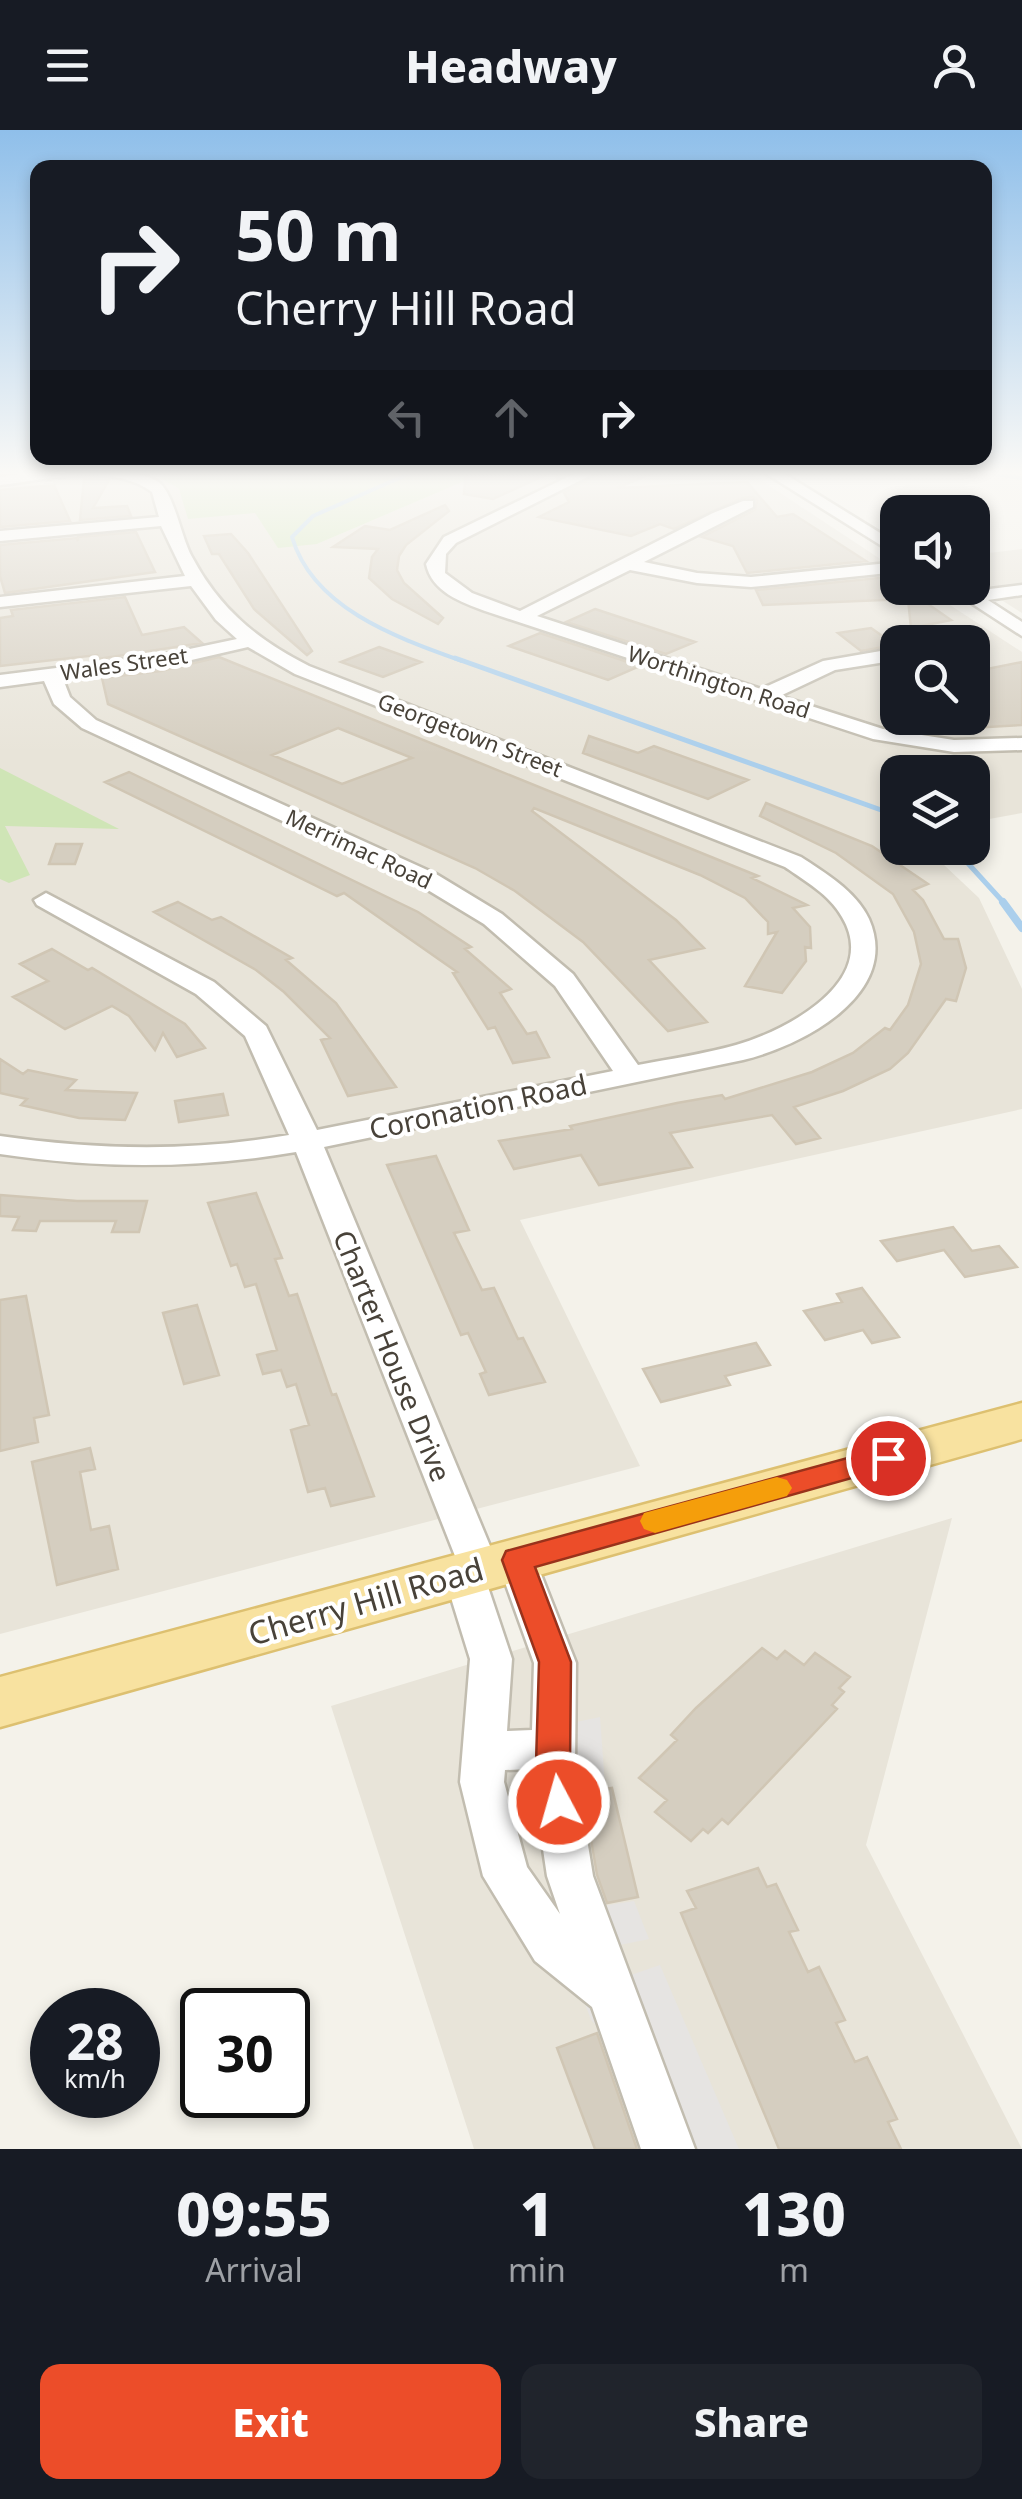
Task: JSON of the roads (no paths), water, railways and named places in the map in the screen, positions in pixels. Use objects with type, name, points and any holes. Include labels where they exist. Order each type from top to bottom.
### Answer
[{"type":"main road","name":"Cherry Hill Road","points":[[0,1702],[1022,1422]]},
{"type":"street","name":"Georgetown Street","points":[[189,565],[222,616],[248,642],[302,670],[762,849],[806,870],[849,908]]},
{"type":"street","name":"Worthington Road","points":[[434,565],[440,580],[457,593],[520,617],[900,740],[972,747],[1022,744]]},
{"type":"street","points":[[520,617],[631,565]]},
{"type":"street","points":[[632,565],[697,578],[751,582],[880,569]]},
{"type":"street","points":[[0,602],[197,580]]},
{"type":"street","points":[[990,591],[1022,590]]},
{"type":"street","points":[[984,605],[1022,630]]},
{"type":"street","name":"Wales Street","points":[[0,681],[162,661],[248,642]]},
{"type":"street","points":[[762,696],[830,665],[880,657]]},
{"type":"street","name":"Merrimac Road","points":[[52,675],[61,700],[89,724],[427,879],[494,919],[564,980],[630,1075]]},
{"type":"street","name":"Charter House Drive","points":[[46,900],[205,988],[242,1018],[266,1049],[487,1568]]},
{"type":"street","name":"Coronation Road","points":[[0,1145],[85,1157],[146,1160],[258,1151],[773,1043],[812,1024],[848,992],[862,962],[862,934],[849,908]]},
{"type":"street","points":[[487,1568],[555,1662],[554,1748],[570,1876],[668,2149]]},
{"type":"street","points":[[487,1568],[491,1659],[482,1782],[506,1876],[552,1944],[608,1990]]},
{"type":"street","points":[[484,1752],[554,1748]]},
{"type":"waterway","points":[[305,565],[318,584],[361,617],[462,661]]},
{"type":"waterway","points":[[455,658],[880,810]]},
{"type":"waterway","points":[[969,865],[1005,904]]},
{"type":"waterway","points":[[1003,902],[1022,928]]}]
